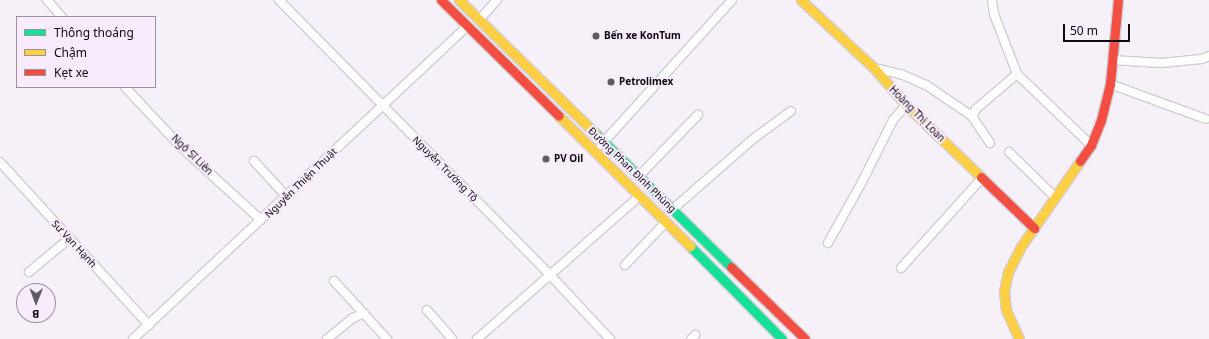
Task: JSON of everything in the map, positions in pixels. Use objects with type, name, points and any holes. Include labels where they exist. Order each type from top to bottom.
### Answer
[{"type":"main road","name":"Đường Phan Đình Phùng","points":[[441,0],[595,151],[782,339]]},
{"type":"main road","name":"Đường Phan Đình Phùng","points":[[459,0],[805,339]]},
{"type":"main road","name":"Hoàng Thị Loan","points":[[801,0],[874,68],[906,105],[1034,228]]},
{"type":"main road","points":[[1019,339],[1006,310],[1004,291],[1008,272],[1020,248],[1091,145],[1101,120],[1110,84],[1118,0]]},
{"type":"street","points":[[47,0],[61,16]]},
{"type":"street","name":"Nguyễn Trường Tộ","points":[[279,0],[551,276],[610,339]]},
{"type":"street","points":[[480,20],[497,0]]},
{"type":"street","points":[[595,151],[732,0]]},
{"type":"street","points":[[992,0],[994,14],[1017,74],[1091,145]]},
{"type":"street","name":"Nguyễn Thiện Thuật","points":[[133,339],[468,26]]},
{"type":"street","points":[[1112,60],[1161,62],[1209,56]]},
{"type":"street","points":[[874,68],[902,74],[926,85],[972,116],[990,143]]},
{"type":"street","points":[[972,116],[976,109],[1017,74]]},
{"type":"street","points":[[1110,84],[1206,119]]},
{"type":"street","name":"Ngô Sĩ Liên","points":[[127,88],[181,147],[261,220]]},
{"type":"street","points":[[828,243],[863,180],[893,120],[906,105]]},
{"type":"street","points":[[673,210],[753,139],[791,111]]},
{"type":"street","points":[[639,176],[698,114]]},
{"type":"street","points":[[1009,152],[1056,197]]},
{"type":"street","points":[[254,161],[286,196]]},
{"type":"street","name":"Sư Vạn Hạnh","points":[[0,162],[149,325]]},
{"type":"street","points":[[901,268],[982,178]]},
{"type":"street","points":[[477,339],[551,276],[640,196]]},
{"type":"street","points":[[626,265],[666,222]]},
{"type":"street","points":[[28,272],[70,238]]},
{"type":"street","points":[[334,281],[387,339]]},
{"type":"street","points":[[427,310],[452,339]]},
{"type":"street","points":[[327,339],[353,318],[364,313]]},
{"type":"traffic: fast","points":[[595,133],[731,267]]},
{"type":"traffic: fast","points":[[690,246],[782,339]]},
{"type":"traffic: slow","points":[[459,0],[595,133]]},
{"type":"traffic: slow","points":[[801,0],[874,68],[906,105],[981,177]]},
{"type":"traffic: slow","points":[[559,116],[690,246]]},
{"type":"traffic: slow","points":[[1019,339],[1006,310],[1004,291],[1008,272],[1020,248],[1080,161]]},
{"type":"traffic: jam","points":[[441,0],[559,116]]},
{"type":"traffic: jam","points":[[1080,161],[1091,145],[1101,120],[1110,84],[1118,0]]},
{"type":"traffic: jam","points":[[981,177],[1034,228]]},
{"type":"traffic: jam","points":[[731,267],[805,339]]},
{"type":"place","name":"Bến xe KonTum","points":[[596,36]]},
{"type":"place","name":"Petrolimex","points":[[611,82]]},
{"type":"place","name":"PV Oil","points":[[546,159]]}]
